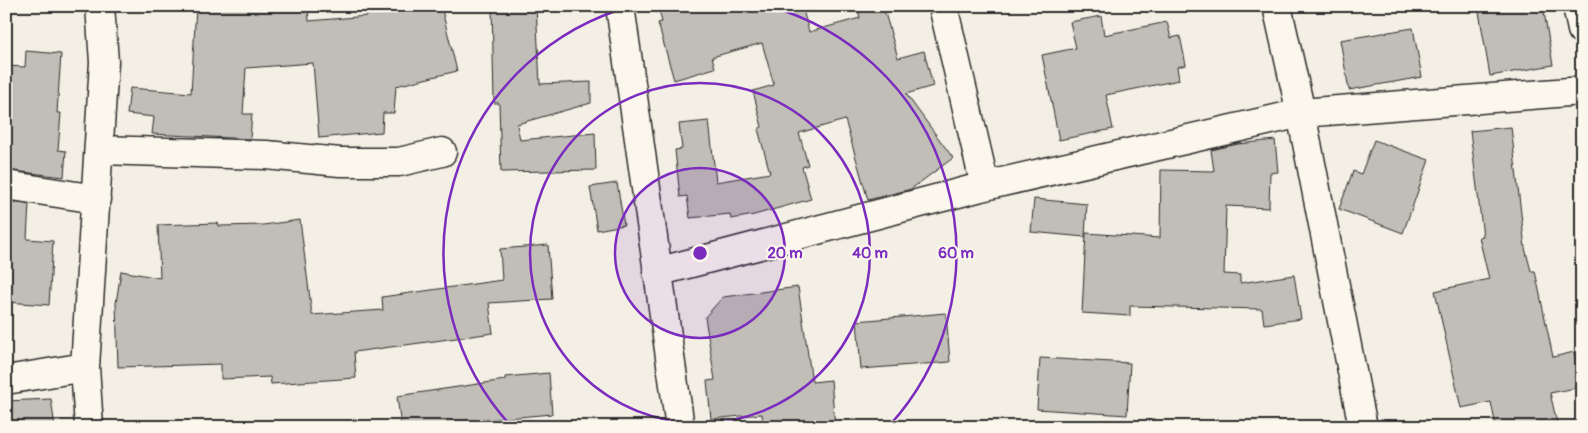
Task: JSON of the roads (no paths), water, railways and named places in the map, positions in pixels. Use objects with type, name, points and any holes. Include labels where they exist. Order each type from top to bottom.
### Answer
[{"type":"street","points":[[89,427],[86,367],[104,62],[100,6]]},
{"type":"street","points":[[620,6],[680,427]]},
{"type":"street","points":[[943,6],[984,186]]},
{"type":"street","points":[[1277,6],[1301,114],[1363,427]]},
{"type":"street","points":[[1577,6],[1582,30]]},
{"type":"street","points":[[657,272],[984,186],[1301,114],[1582,91]]},
{"type":"street","points":[[99,150],[266,155],[340,162],[399,162],[442,152]]},
{"type":"street","points":[[6,185],[96,199]]},
{"type":"street","points":[[6,380],[86,367]]}]
